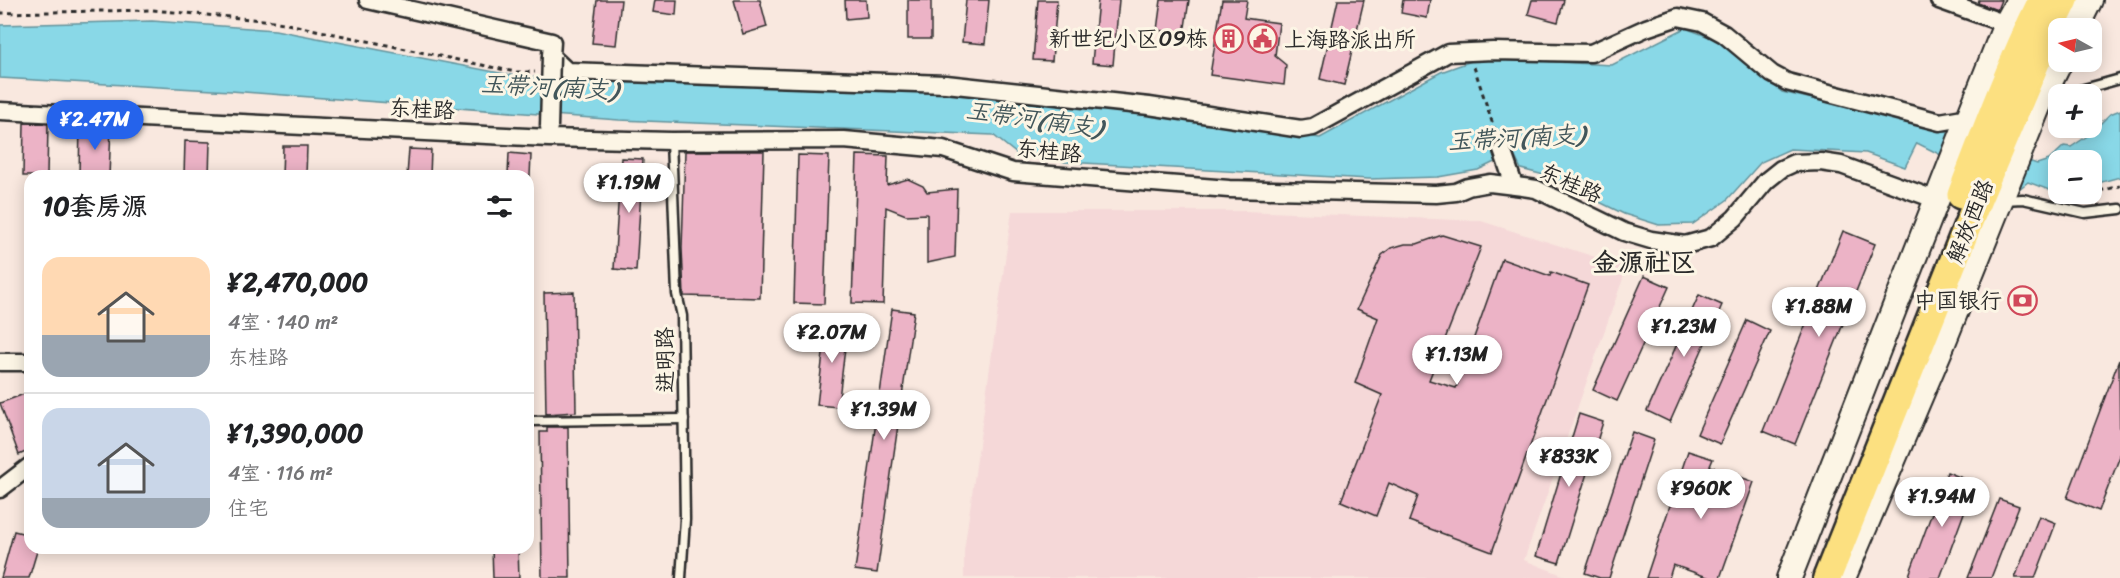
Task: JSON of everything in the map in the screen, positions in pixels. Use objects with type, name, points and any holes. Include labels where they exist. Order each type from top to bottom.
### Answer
[{"type":"main road","points":[[2014,108],[2006,24],[2019,0]]},
{"type":"main road","name":"解放西路","points":[[2014,108],[2027,31],[2042,0]]},
{"type":"main road","name":"解放西路","points":[[1809,578],[1964,196],[2014,108],[2065,0]]},
{"type":"main road","points":[[2081,18],[2090,0]]},
{"type":"main road","points":[[1789,578],[1964,196],[2014,108],[2050,72]]},
{"type":"main road","points":[[1843,578],[1943,343],[1964,196]]},
{"type":"main road","name":"解放西路","points":[[1827,578],[1964,196]]},
{"type":"street","points":[[368,0],[552,42],[549,132]]},
{"type":"street","points":[[1939,0],[2006,24]]},
{"type":"street","points":[[551,56],[567,71],[946,84],[1149,106],[1301,129],[1313,127],[1448,53],[1472,59],[1493,51],[1591,53],[1646,28],[1678,17],[1702,22],[1724,34],[1772,74],[1787,82],[1940,122],[2014,108]]},
{"type":"street","name":"东桂路","points":[[0,111],[549,132],[671,141],[844,140],[943,149],[1013,172],[1229,189],[1436,194],[1456,192],[1490,183],[1536,189],[1624,232],[1651,240],[1685,245],[1711,238],[1735,218],[1766,181],[1781,169],[1794,163],[1821,162],[1841,165],[1964,196]]},
{"type":"street","points":[[1502,150],[1514,185]]},
{"type":"street","points":[[0,362],[24,362]]},
{"type":"street","points":[[0,489],[24,471]]},
{"type":"lane","points":[[2102,84],[2120,79]]},
{"type":"lane","name":"进明路","points":[[671,141],[677,294],[682,316],[685,519],[681,578]]},
{"type":"lane","points":[[1964,196],[2023,199],[2085,213],[2120,209]]},
{"type":"lane","points":[[534,421],[684,419]]},
{"type":"path","points":[[0,13],[152,10],[273,21],[515,72],[536,72]]},
{"type":"path","points":[[1472,59],[1502,150]]},
{"type":"path","points":[[2102,190],[2120,186]]},
{"type":"shaded area","points":[[1012,211],[1244,211],[1481,221],[1627,267],[1524,560],[1570,578],[964,578],[964,551]]},
{"type":"water","name":"玉带河(南支)","points":[[152,21],[275,30],[521,77],[903,84],[1320,138],[1441,72],[1480,58],[1612,65],[1685,28],[1723,42],[1782,92],[1931,126],[2037,164],[2048,160],[2048,190],[2028,182],[2015,192],[1917,143],[1905,167],[1866,153],[1790,149],[1761,162],[1727,200],[1693,224],[1659,225],[1624,214],[1544,175],[1521,169],[1513,153],[1478,170],[1438,177],[1369,179],[1066,162],[1017,154],[993,135],[619,120],[231,91],[0,78],[0,25]]},
{"type":"water","points":[[2120,110],[2120,177],[2102,182],[2102,150],[2060,150],[2064,146],[2071,147],[2084,138],[2102,138],[2102,122],[2110,114]]},
{"type":"building","points":[[597,0],[621,0],[616,45],[592,43]]},
{"type":"building","points":[[655,0],[677,0],[676,15],[653,12]]},
{"type":"building","points":[[734,0],[760,0],[767,27],[743,34]]},
{"type":"building","points":[[845,0],[866,0],[867,17],[846,19]]},
{"type":"building","points":[[908,0],[931,0],[931,39],[908,39]]},
{"type":"building","points":[[966,0],[989,0],[985,44],[962,42]]},
{"type":"building","points":[[1038,0],[1057,0],[1052,61],[1033,60]]},
{"type":"building","points":[[1098,0],[1119,0],[1113,65],[1092,63]]},
{"type":"building","points":[[1161,0],[1189,0],[1184,34],[1157,30]]},
{"type":"building","points":[[1222,0],[1247,0],[1244,18],[1279,23],[1275,56],[1286,65],[1284,85],[1210,75]]},
{"type":"building","points":[[1338,0],[1364,0],[1344,85],[1320,79]]},
{"type":"building","points":[[1403,0],[1430,0],[1427,18],[1401,13]]},
{"type":"building","points":[[1532,0],[1564,0],[1558,22],[1528,14]]},
{"type":"building","points":[[1979,0],[2001,0],[1997,10],[1978,3]]},
{"type":"building","points":[[24,123],[48,124],[47,170],[24,170],[23,176]]},
{"type":"building","points":[[80,125],[111,127],[109,170],[79,170]]},
{"type":"building","points":[[185,141],[210,142],[209,170],[184,170]]},
{"type":"building","points":[[283,146],[307,146],[306,170],[282,170]]},
{"type":"building","points":[[409,149],[431,150],[430,170],[407,170]]},
{"type":"building","points":[[685,151],[764,151],[760,298],[684,296],[682,248]]},
{"type":"building","points":[[509,153],[531,155],[530,170],[508,170]]},
{"type":"building","points":[[798,155],[829,156],[824,304],[794,303]]},
{"type":"building","points":[[857,155],[888,156],[887,185],[908,179],[923,186],[927,192],[957,189],[955,257],[927,263],[927,214],[906,215],[886,207],[883,304],[852,303]]},
{"type":"building","points":[[621,158],[643,159],[636,271],[614,269]]},
{"type":"building","points":[[1843,231],[1875,244],[1795,444],[1763,431]]},
{"type":"building","points":[[1442,235],[1481,247],[1429,380],[1456,388],[1502,259],[1550,276],[1551,272],[1588,285],[1492,552],[1409,521],[1418,496],[1389,483],[1376,516],[1341,501],[1382,395],[1355,383],[1378,318],[1357,309],[1382,255],[1391,248],[1405,244],[1417,244]]},
{"type":"building","points":[[1644,276],[1669,287],[1617,401],[1593,390]]},
{"type":"building","points":[[574,292],[576,412],[546,414],[544,293]]},
{"type":"building","points":[[1699,295],[1722,305],[1670,422],[1647,411]]},
{"type":"building","points":[[892,309],[914,312],[877,573],[855,570]]},
{"type":"building","points":[[827,320],[848,323],[838,407],[817,405]]},
{"type":"building","points":[[1747,320],[1770,331],[1720,444],[1697,434]]},
{"type":"building","points":[[2119,360],[2120,456],[2099,511],[2067,498]]},
{"type":"building","points":[[24,394],[24,453],[19,455],[0,403]]},
{"type":"building","points":[[1579,414],[1603,422],[1559,563],[1536,556]]},
{"type":"building","points":[[547,427],[568,427],[570,578],[542,578],[540,432],[547,432]]},
{"type":"building","points":[[1632,432],[1654,440],[1609,578],[1600,578],[1585,573]]},
{"type":"building","points":[[1688,451],[1713,459],[1710,466],[1754,482],[1720,578],[1710,578],[1673,565],[1669,578],[1646,578]]},
{"type":"building","points":[[1947,472],[1975,483],[1940,578],[1908,578]]},
{"type":"building","points":[[1999,499],[2019,506],[1991,578],[1968,578]]},
{"type":"building","points":[[2039,516],[2056,523],[2035,578],[2015,578]]},
{"type":"building","points":[[14,531],[24,534],[24,554],[36,554],[29,578],[1,578]]},
{"type":"building","points":[[492,554],[518,554],[519,578],[493,578]]},
{"type":"place","name":"新世纪小区09栋","points":[[1229,38]]},
{"type":"place","name":"上海路派出所","points":[[1263,39]]},
{"type":"place","name":"中国银行","points":[[2023,300]]},
{"type":"district","name":"金源社区","points":[[1644,262]]}]
